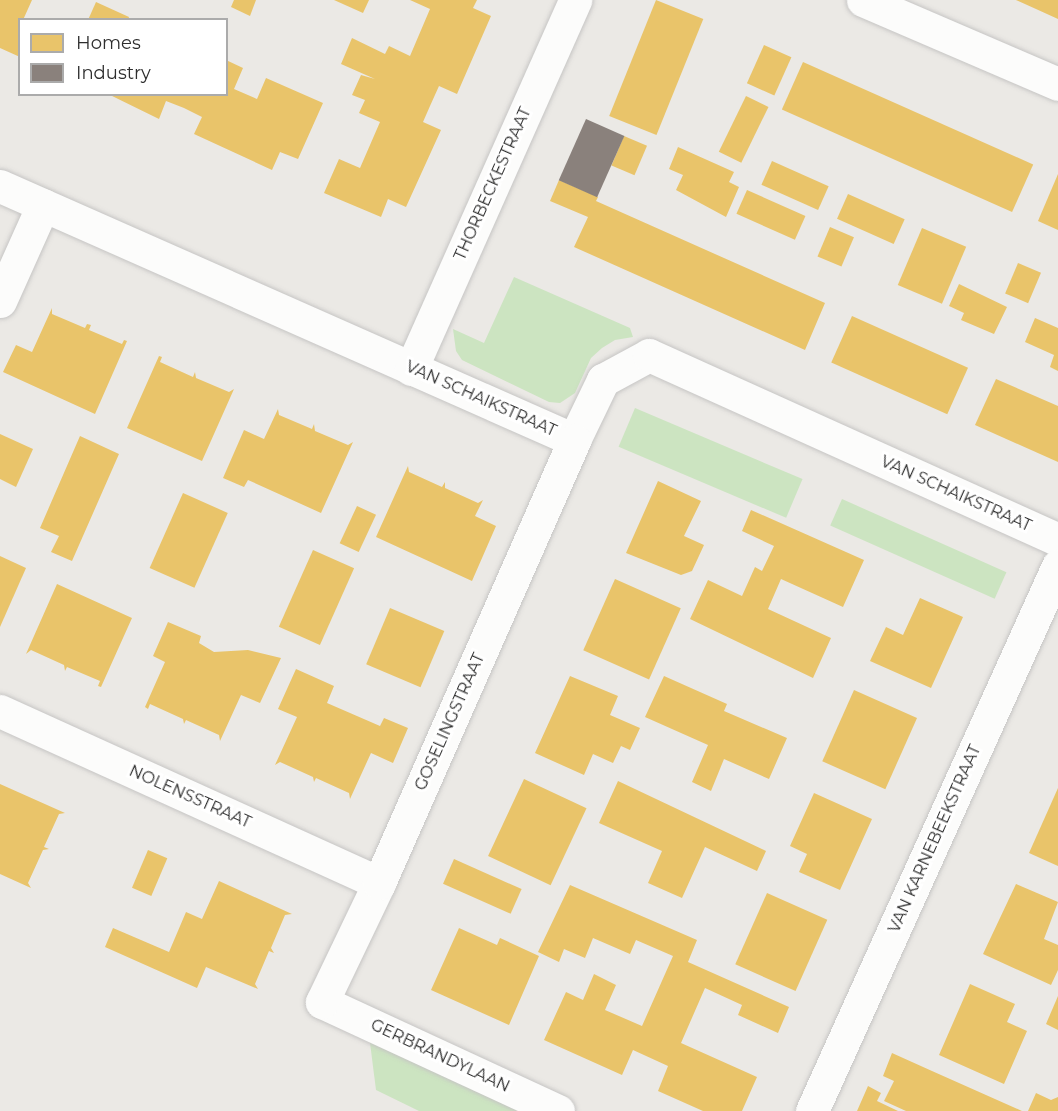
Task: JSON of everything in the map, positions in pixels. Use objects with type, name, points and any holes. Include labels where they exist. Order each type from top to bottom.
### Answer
[{"type":"street","name":"THORBECKESTRAAT","points":[[411,369],[575,0]]},
{"type":"street","points":[[863,0],[1058,84]]},
{"type":"street","name":"VAN SCHAIKSTRAAT","points":[[0,186],[574,440],[603,380],[649,355],[1058,540]]},
{"type":"street","points":[[0,301],[43,205]]},
{"type":"street","name":"GOSELINGSTRAAT","points":[[322,1002],[379,884],[574,440]]},
{"type":"street","name":"VAN KARNEBEEKSTRAAT","points":[[812,1111],[1058,566]]},
{"type":"street","name":"NOLENSSTRAAT","points":[[0,711],[379,884]]},
{"type":"street","name":"GERBRANDYLAAN","points":[[322,1002],[558,1111]]},
{"type":"green space","points":[[514,277],[630,328],[633,337],[615,340],[602,348],[591,358],[575,393],[560,403],[549,402],[462,360],[456,351],[453,329],[484,343]]},
{"type":"green space","points":[[635,408],[803,479],[786,518],[619,447]]},
{"type":"green space","points":[[842,499],[1006,572],[995,599],[830,525]]},
{"type":"green space","points":[[369,1035],[537,1111],[419,1111],[376,1090]]},
{"type":"building: Homes","points":[[0,0],[32,0],[24,18],[18,18],[18,56],[0,48]]},
{"type":"building: Homes","points":[[234,0],[256,0],[250,16],[231,7]]},
{"type":"building: Homes","points":[[334,0],[369,0],[363,13]]},
{"type":"building: Homes","points":[[410,0],[477,0],[473,8],[491,16],[457,94],[439,86],[430,106],[423,122],[441,130],[406,207],[388,199],[381,217],[324,193],[339,159],[360,168],[380,122],[359,113],[365,100],[352,95],[361,75],[375,79],[341,64],[352,38],[385,54],[389,46],[410,56],[430,9]]},
{"type":"building: Homes","points":[[656,0],[703,19],[656,135],[609,116]]},
{"type":"building: Homes","points":[[1016,0],[1058,0],[1058,19],[1036,9]]},
{"type":"building: Homes","points":[[96,2],[129,17],[129,18],[89,18]]},
{"type":"building: Homes","points":[[764,45],[791,57],[774,96],[747,83]]},
{"type":"building: Homes","points":[[228,61],[243,68],[234,89],[257,99],[266,78],[323,103],[298,159],[280,152],[272,170],[194,134],[202,117],[184,108],[166,101],[159,119],[112,96],[228,96]]},
{"type":"building: Homes","points":[[803,62],[1033,164],[1012,212],[782,110]]},
{"type":"building: Homes","points":[[746,96],[768,107],[741,163],[719,152]]},
{"type":"building: Homes","points":[[624,136],[647,146],[635,175],[611,165]]},
{"type":"building: Homes","points":[[678,147],[734,172],[729,182],[739,187],[726,217],[676,190],[683,175],[669,169]]},
{"type":"building: Homes","points":[[772,161],[829,186],[818,210],[761,185]]},
{"type":"building: Homes","points":[[1058,174],[1058,230],[1038,221]]},
{"type":"building: Homes","points":[[559,180],[598,197],[596,201],[825,303],[805,350],[574,247],[588,217],[550,201]]},
{"type":"building: Homes","points":[[747,190],[805,216],[795,240],[736,214]]},
{"type":"building: Homes","points":[[848,194],[905,219],[894,244],[837,219]]},
{"type":"building: Homes","points":[[830,227],[854,237],[841,267],[817,256]]},
{"type":"building: Homes","points":[[922,228],[966,247],[942,304],[898,285]]},
{"type":"building: Homes","points":[[1018,263],[1041,273],[1028,303],[1005,293]]},
{"type":"building: Homes","points":[[959,284],[1007,307],[994,334],[961,320],[964,313],[949,306]]},
{"type":"building: Homes","points":[[52,308],[52,314],[85,328],[87,324],[91,325],[89,330],[122,344],[124,340],[127,341],[95,414],[3,372],[16,345],[32,352]]},
{"type":"building: Homes","points":[[852,316],[968,368],[947,414],[831,363]]},
{"type":"building: Homes","points":[[1035,318],[1058,328],[1058,371],[1050,367],[1054,355],[1025,342]]},
{"type":"building: Homes","points":[[159,356],[162,357],[160,362],[193,377],[195,372],[196,378],[229,392],[234,389],[202,461],[127,428]]},
{"type":"building: Homes","points":[[996,379],[1058,406],[1058,462],[975,425]]},
{"type":"building: Homes","points":[[278,409],[279,415],[312,429],[314,424],[315,431],[348,445],[353,442],[321,513],[248,480],[244,487],[223,478],[244,430],[264,439]]},
{"type":"building: Homes","points":[[0,434],[33,449],[16,487],[0,479]]},
{"type":"building: Homes","points":[[80,436],[119,454],[72,561],[51,552],[59,536],[40,528]]},
{"type":"building: Homes","points":[[408,466],[409,472],[442,487],[445,482],[445,488],[478,503],[483,500],[475,516],[496,526],[472,581],[376,537]]},
{"type":"building: Homes","points":[[658,481],[701,501],[684,536],[704,545],[692,571],[681,575],[626,553]]},
{"type":"building: Homes","points":[[183,493],[228,513],[194,588],[150,568]]},
{"type":"building: Homes","points":[[357,506],[376,515],[359,552],[340,543]]},
{"type":"building: Homes","points":[[751,510],[864,560],[843,607],[781,579],[768,609],[831,638],[813,678],[690,619],[708,580],[742,596],[755,567],[762,571],[774,546],[742,531]]},
{"type":"building: Homes","points":[[313,550],[354,568],[320,645],[279,627]]},
{"type":"building: Homes","points":[[0,556],[26,568],[0,627]]},
{"type":"building: Homes","points":[[615,579],[681,608],[649,680],[583,650]]},
{"type":"building: Homes","points":[[57,584],[132,618],[101,687],[98,686],[100,681],[67,667],[65,671],[64,665],[31,650],[26,654]]},
{"type":"building: Homes","points":[[920,598],[963,617],[931,688],[870,661],[886,627],[903,635]]},
{"type":"building: Homes","points":[[390,608],[444,631],[420,687],[366,664]]},
{"type":"building: Homes","points":[[168,622],[201,636],[199,643],[214,652],[248,650],[281,658],[260,703],[241,695],[220,741],[219,735],[186,720],[184,724],[183,719],[150,704],[148,709],[145,707],[165,662],[153,656]]},
{"type":"building: Homes","points":[[296,669],[334,686],[327,703],[380,726],[384,718],[408,728],[393,763],[371,753],[350,799],[349,793],[316,778],[314,782],[313,777],[280,762],[275,765],[297,717],[278,709]]},
{"type":"building: Homes","points":[[570,676],[618,696],[610,715],[640,728],[630,750],[621,746],[613,763],[593,754],[584,775],[535,753]]},
{"type":"building: Homes","points":[[664,676],[727,704],[724,711],[787,738],[769,779],[724,759],[711,791],[692,782],[708,745],[645,717]]},
{"type":"building: Homes","points":[[854,690],[917,718],[885,789],[822,761]]},
{"type":"building: Homes","points":[[524,779],[587,808],[551,885],[488,856]]},
{"type":"building: Homes","points":[[618,781],[766,851],[757,871],[705,847],[682,898],[648,883],[662,851],[599,823]]},
{"type":"building: Homes","points":[[0,784],[65,813],[59,814],[44,847],[49,849],[43,850],[28,883],[31,888],[0,874]]},
{"type":"building: Homes","points":[[1058,788],[1058,866],[1029,853]]},
{"type":"building: Homes","points":[[814,793],[872,819],[840,890],[799,872],[807,854],[790,846]]},
{"type":"building: Homes","points":[[148,850],[167,858],[151,896],[132,888]]},
{"type":"building: Homes","points":[[454,859],[522,889],[511,914],[443,884]]},
{"type":"building: Homes","points":[[219,881],[292,914],[285,915],[271,948],[274,953],[269,951],[255,984],[258,989],[206,967],[197,988],[105,947],[113,928],[169,952],[186,912],[202,919]]},
{"type":"building: Homes","points":[[1016,884],[1058,902],[1044,939],[1058,945],[1058,970],[1051,985],[983,954]]},
{"type":"building: Homes","points":[[570,885],[697,940],[688,962],[789,1007],[778,1033],[738,1015],[742,1005],[705,988],[681,1043],[757,1077],[742,1111],[703,1111],[658,1091],[668,1066],[633,1050],[622,1075],[544,1040],[566,992],[583,1000],[594,974],[616,985],[605,1010],[642,1026],[673,956],[636,940],[630,954],[593,938],[585,958],[564,949],[559,962],[538,952]]},
{"type":"building: Homes","points":[[767,893],[827,920],[796,991],[735,964]]},
{"type":"building: Homes","points":[[459,928],[497,945],[500,938],[539,956],[509,1025],[431,990]]},
{"type":"building: Homes","points":[[970,984],[1015,1004],[1007,1022],[1027,1031],[1004,1084],[939,1055]]},
{"type":"building: Homes","points":[[1058,996],[1058,1030],[1046,1024]]},
{"type":"building: Homes","points":[[892,1053],[1022,1111],[906,1111],[884,1101],[894,1081],[883,1076]]},
{"type":"building: Homes","points":[[868,1086],[881,1093],[877,1101],[898,1111],[857,1111]]},
{"type":"building: Homes","points":[[1036,1093],[1051,1100],[1058,1097],[1058,1111],[1028,1111]]},
{"type":"building: Industry","points":[[586,119],[624,136],[597,197],[559,180]]}]
